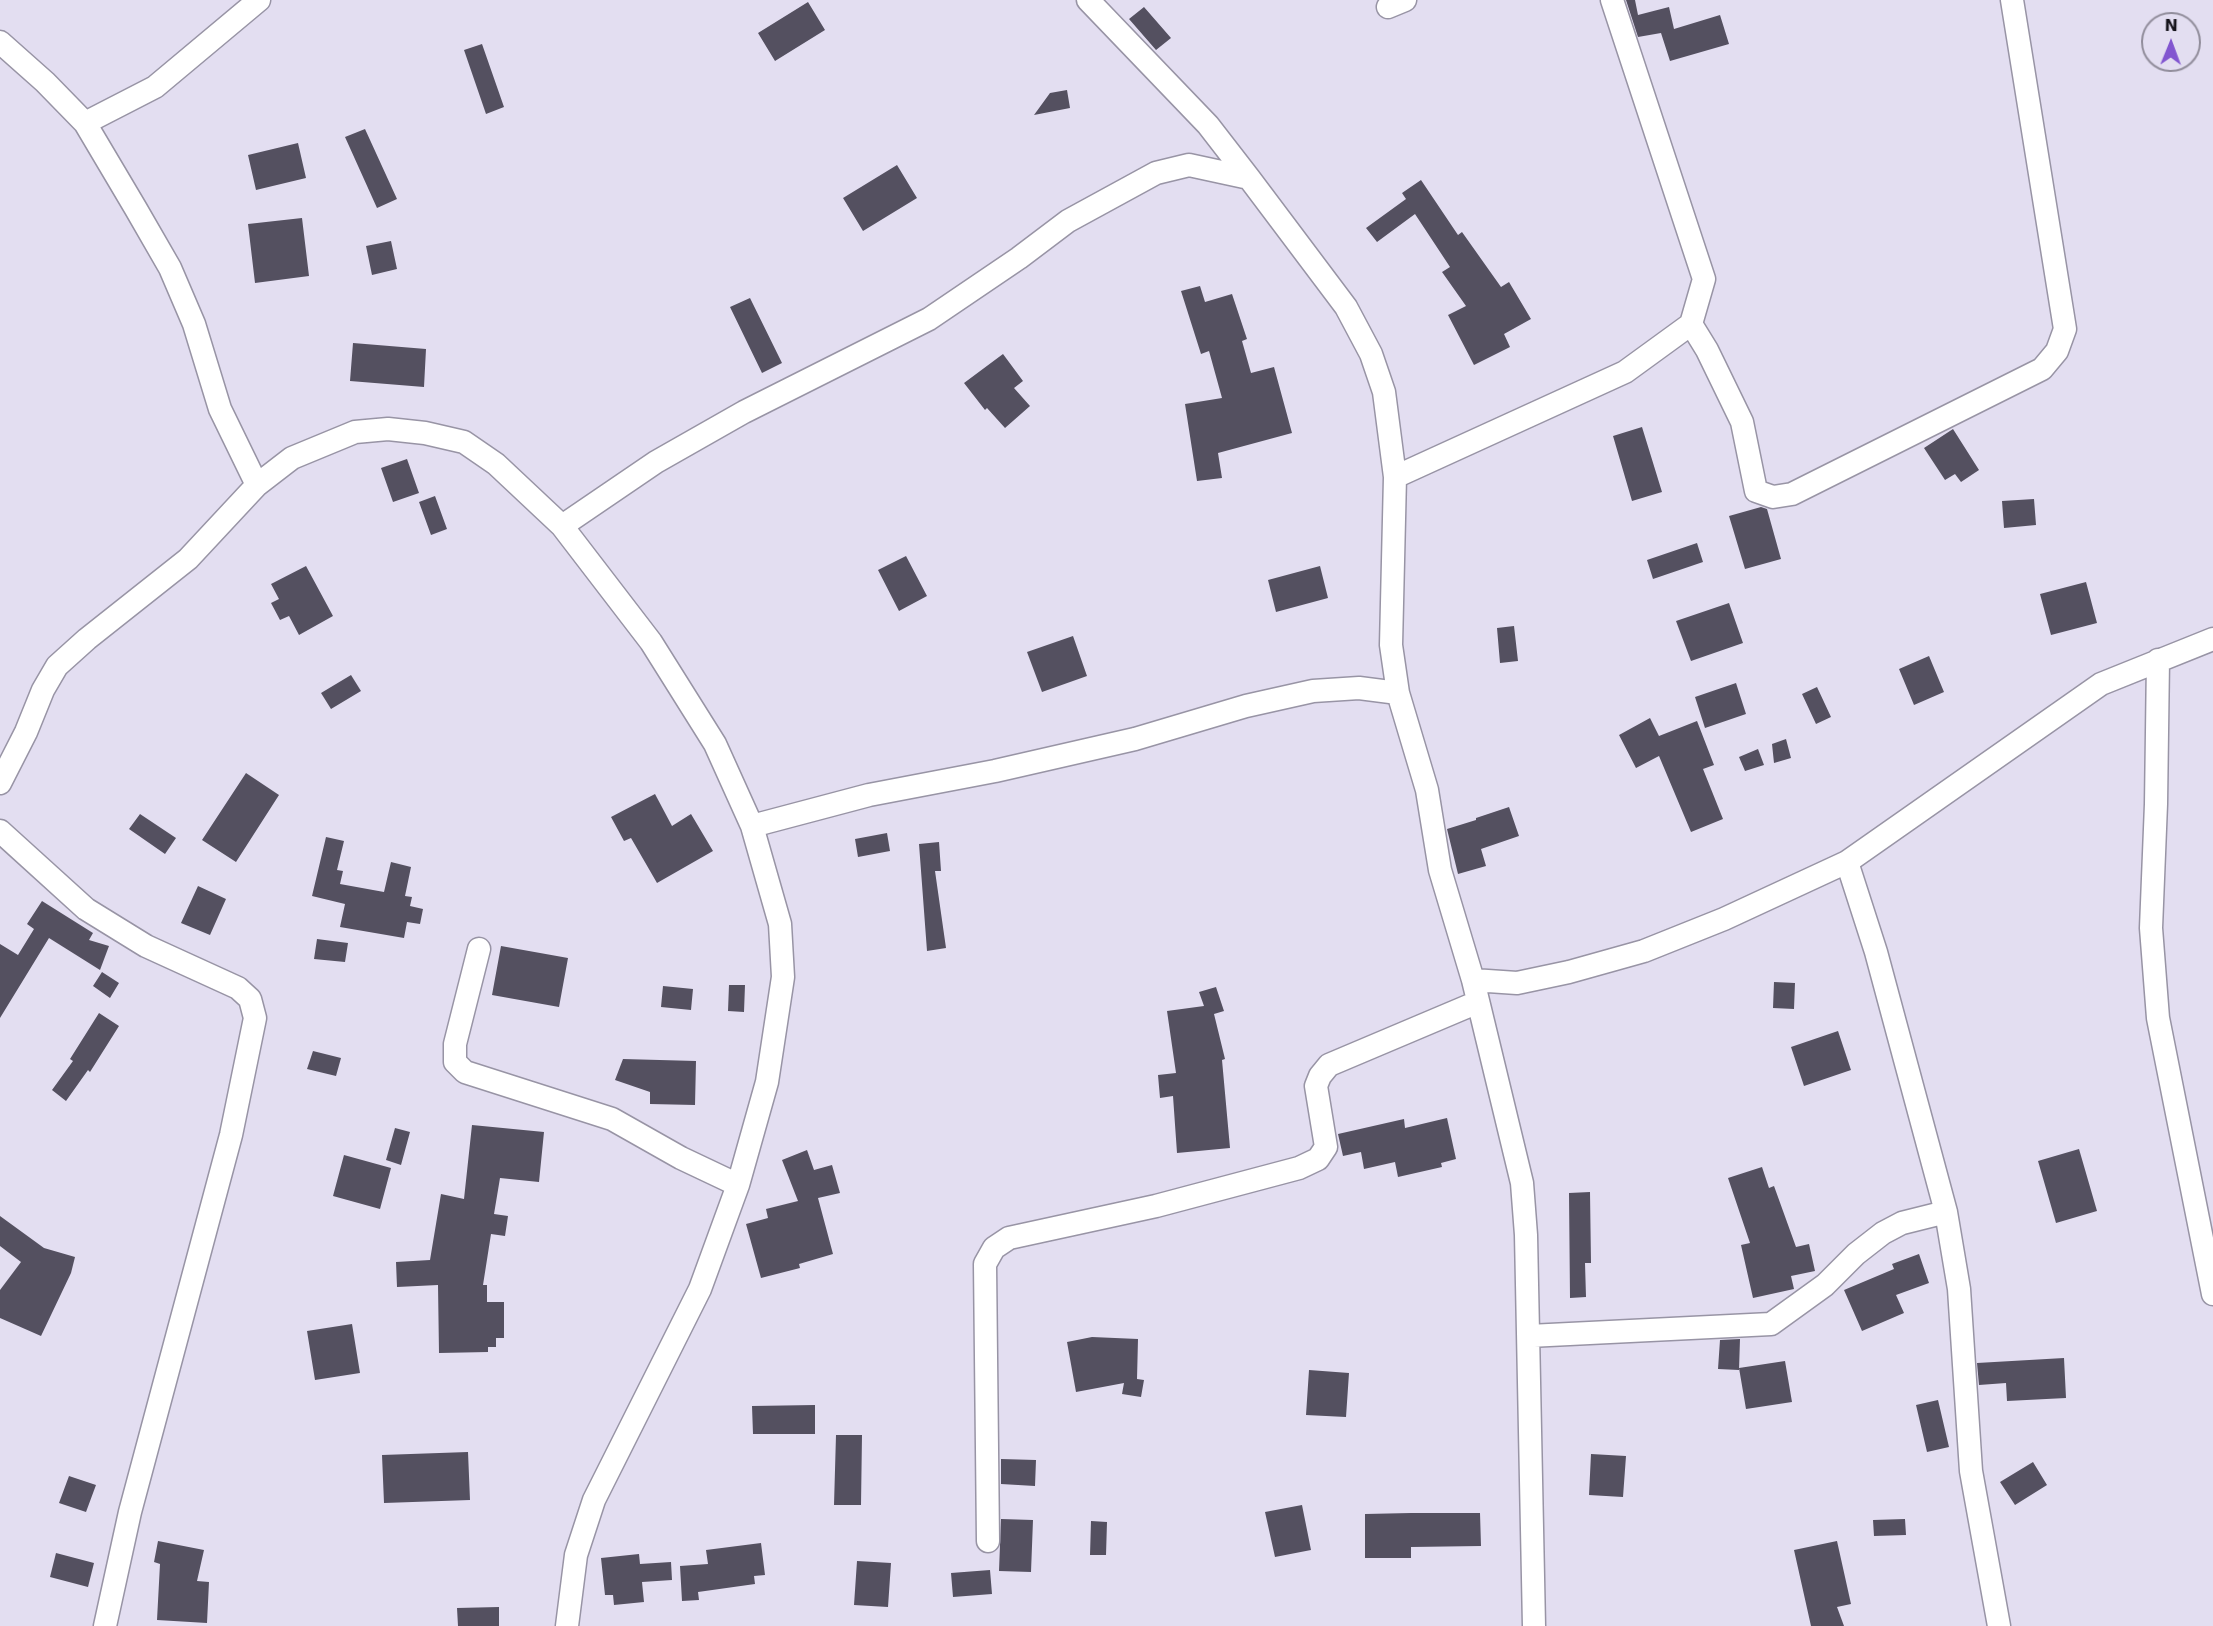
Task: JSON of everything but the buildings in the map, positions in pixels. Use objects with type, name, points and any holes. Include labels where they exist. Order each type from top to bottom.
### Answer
[{"type":"street","points":[[85,123],[155,87],[259,0]]},
{"type":"street","points":[[1088,0],[1208,125],[1249,178],[1346,307],[1371,354],[1384,392],[1395,477],[1391,645],[1398,693],[1427,790],[1440,870],[1473,980],[1522,1183],[1529,1336],[1534,1626]]},
{"type":"street","points":[[1395,477],[1625,372],[1690,324],[1704,279],[1612,0]]},
{"type":"street","points":[[1690,324],[1707,350],[1742,422],[1755,491],[1773,497],[1792,494],[2042,369],[2057,351],[2065,329],[2012,0]]},
{"type":"street","points":[[0,42],[45,82],[85,123],[170,268],[194,324],[220,409],[257,485]]},
{"type":"street","points":[[562,526],[656,462],[744,412],[929,319],[1019,258],[1068,221],[1156,172],[1189,165],[1216,169],[1249,178]]},
{"type":"street","points":[[0,783],[26,732],[43,690],[57,666],[87,639],[188,559],[257,485],[292,458],[355,432],[388,429],[425,433],[464,442],[496,464],[562,526],[651,642],[689,699],[715,744],[752,826],[780,924],[783,977],[767,1082],[738,1185],[700,1289],[594,1500],[576,1555],[567,1626]]},
{"type":"street","points":[[1473,980],[1517,982],[1569,972],[1644,951],[1724,919],[1847,862],[2101,684],[2213,639]]},
{"type":"street","points":[[2158,660],[2157,804],[2151,928],[2158,1018],[2213,1294]]},
{"type":"street","points":[[752,826],[869,795],[995,771],[1135,739],[1246,706],[1313,691],[1359,688],[1398,693]]},
{"type":"street","points":[[0,831],[86,909],[146,946],[238,988],[250,999],[255,1018],[228,1146],[130,1512],[105,1626]]},
{"type":"street","points":[[1847,862],[1876,952],[1946,1212],[1959,1289],[1971,1471],[1994,1625]]},
{"type":"street","points":[[478,949],[455,1044],[455,1062],[465,1072],[612,1119],[681,1158],[738,1185]]},
{"type":"street","points":[[988,1540],[985,1264],[993,1248],[1010,1238],[1156,1206],[1299,1168],[1318,1160],[1326,1147],[1316,1086],[1320,1076],[1329,1065],[1478,1002]]},
{"type":"street","points":[[1529,1336],[1771,1324],[1825,1285],[1856,1254],[1883,1233],[1902,1223],[1946,1212]]}]
